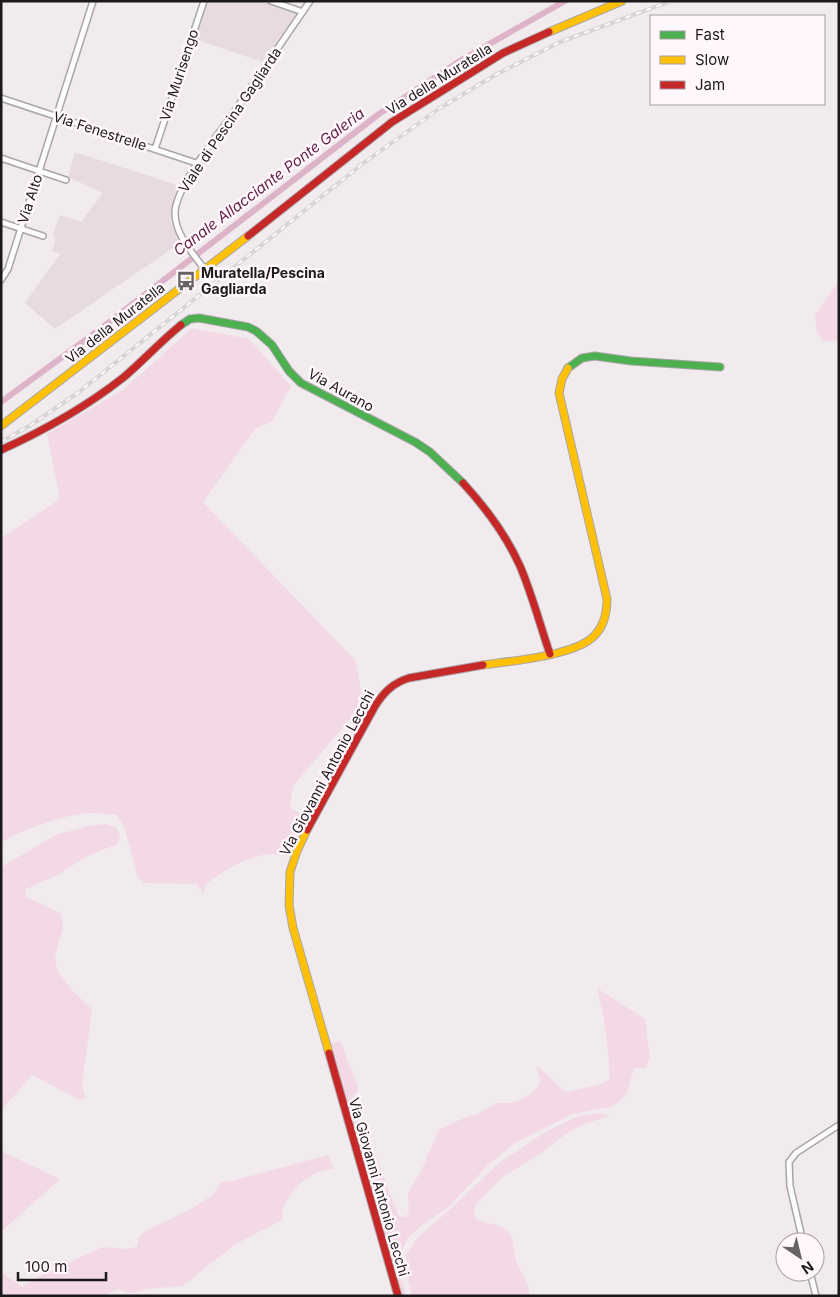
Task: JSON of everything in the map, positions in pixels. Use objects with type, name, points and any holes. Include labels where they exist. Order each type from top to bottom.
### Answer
[{"type":"street","name":"Via Alto","points":[[1,280],[6,274],[21,229],[92,1]]},
{"type":"street","name":"Via Murisengo","points":[[155,149],[204,1]]},
{"type":"street","points":[[271,1],[303,12]]},
{"type":"street","name":"Viale di Pescina Gagliarda","points":[[205,270],[181,235],[175,212],[179,196],[198,164],[310,1]]},
{"type":"street","name":"Via della Muratella","points":[[1,426],[205,270],[378,133],[432,96],[514,47],[559,26],[622,1]]},
{"type":"street","name":"Via Fenestrelle","points":[[1,98],[198,164]]},
{"type":"street","points":[[1,158],[66,180]]},
{"type":"street","points":[[1,222],[43,236]]},
{"type":"street","name":"Via Aurano","points":[[1,450],[44,431],[87,405],[126,375],[190,319],[199,318],[254,330],[272,345],[292,374],[301,383],[415,442],[430,452],[460,480],[502,532],[520,567],[550,654]]},
{"type":"street","name":"Via Giovanni Antonio Lecchi","points":[[398,1296],[293,928],[288,899],[290,869],[302,840],[375,706],[388,688],[409,678],[550,654],[574,648],[593,638],[603,625],[607,610],[606,599],[598,557],[560,397],[560,384],[566,371],[582,358],[595,356],[631,361],[720,367]]},
{"type":"street","points":[[801,1232],[790,1186],[789,1162],[796,1153],[839,1126]]},
{"type":"street","points":[[812,1282],[816,1296]]},
{"type":"shaded area","points":[[208,1],[261,1],[297,13],[262,62],[195,39]]},
{"type":"shaded area","points":[[75,152],[180,186],[175,195],[170,220],[180,243],[55,329],[25,303],[60,254],[52,251],[55,241],[53,233],[60,215],[81,222],[103,193],[68,177]]},
{"type":"shaded area","points":[[839,281],[839,340],[824,342],[817,332],[815,315]]},
{"type":"shaded area","points":[[192,328],[249,339],[291,386],[272,421],[255,429],[203,502],[356,661],[363,704],[293,786],[290,808],[309,818],[302,838],[288,857],[269,854],[243,861],[205,885],[204,893],[196,884],[144,883],[138,877],[124,827],[117,815],[89,813],[66,817],[33,827],[1,842],[1,538],[60,499],[47,434],[124,389]]},
{"type":"shaded area","points":[[106,824],[116,827],[120,835],[118,844],[89,855],[56,876],[26,889],[25,896],[62,914],[63,928],[55,956],[57,970],[71,989],[92,1009],[82,1085],[85,1097],[80,1100],[32,1075],[1,1111],[1,867],[56,835],[88,826]]},
{"type":"shaded area","points":[[597,988],[645,1019],[650,1057],[646,1068],[634,1068],[627,1093],[611,1107],[573,1114],[515,1143],[487,1166],[449,1207],[421,1226],[408,1238],[402,1251],[400,1263],[406,1296],[399,1296],[327,1045],[340,1041],[359,1089],[355,1094],[354,1101],[365,1142],[373,1148],[399,1217],[405,1217],[409,1212],[408,1193],[422,1169],[439,1129],[478,1114],[496,1103],[510,1103],[521,1100],[533,1092],[539,1085],[541,1080],[536,1067],[566,1092],[598,1085],[609,1080],[606,1034]]},
{"type":"shaded area","points":[[597,1113],[610,1116],[584,1124],[569,1132],[535,1157],[501,1178],[476,1205],[474,1212],[477,1220],[501,1226],[509,1233],[515,1256],[528,1285],[529,1296],[412,1296],[407,1278],[406,1255],[417,1238],[499,1163],[545,1132],[576,1117]]},
{"type":"shaded area","points":[[1,1151],[60,1179],[1,1232]]},
{"type":"shaded area","points":[[328,1155],[334,1169],[312,1175],[299,1185],[284,1206],[282,1220],[236,1244],[182,1286],[146,1289],[130,1293],[118,1289],[104,1296],[1,1296],[1,1272],[22,1287],[34,1279],[102,1247],[128,1249],[138,1246],[138,1238],[144,1232],[191,1209],[214,1194],[221,1182],[232,1181]]},
{"type":"waterway","name":"Canale Allacciante Ponte Galeria","points":[[1,402],[99,330],[379,114],[463,59],[565,1]]},
{"type":"railway","points":[[1,442],[31,425],[79,392],[361,165],[440,108],[497,74],[560,42],[671,1]]},
{"type":"traffic: fast","points":[[181,325],[190,319],[199,318],[248,327],[256,331],[272,345],[289,371],[301,383],[415,442],[430,452],[463,483]]},
{"type":"traffic: fast","points":[[568,368],[582,358],[595,356],[631,361],[720,367]]},
{"type":"traffic: slow","points":[[549,32],[622,1]]},
{"type":"traffic: slow","points":[[1,426],[248,236]]},
{"type":"traffic: slow","points":[[483,665],[541,657],[571,649],[593,637],[600,629],[604,620],[607,599],[559,393],[562,379],[568,368]]},
{"type":"traffic: slow","points":[[307,830],[290,872],[289,905],[293,928],[329,1053]]},
{"type":"traffic: jam","points":[[248,236],[392,122],[503,53],[549,32]]},
{"type":"traffic: jam","points":[[1,450],[49,426],[95,398],[124,377],[181,325]]},
{"type":"traffic: jam","points":[[463,483],[495,522],[520,566],[550,654]]},
{"type":"traffic: jam","points":[[307,830],[375,706],[389,689],[409,678],[483,665]]},
{"type":"traffic: jam","points":[[329,1053],[398,1296]]},
{"type":"place","name":"Muratella/Pescina Gagliarda","points":[[186,281]]}]
